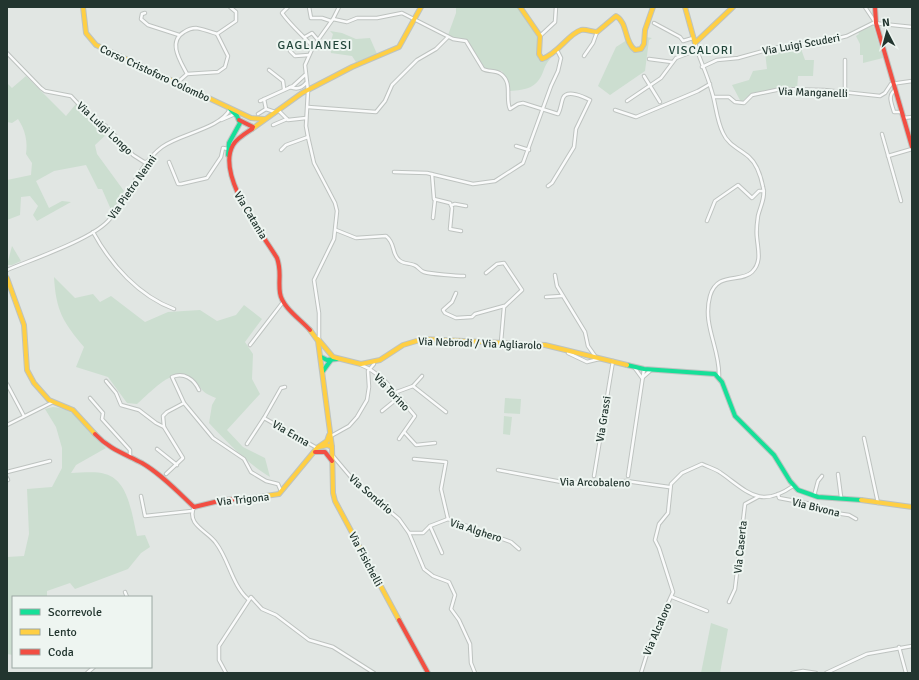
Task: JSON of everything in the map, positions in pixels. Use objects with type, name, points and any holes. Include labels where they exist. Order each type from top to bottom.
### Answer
[{"type":"street","name":"Corso Cristoforo Colombo","points":[[83,7],[85,30],[88,37],[96,46],[246,116],[255,119],[264,119]]},
{"type":"street","points":[[218,34],[236,21],[236,12],[230,7]]},
{"type":"street","points":[[288,7],[282,13],[293,28],[305,37],[313,47]]},
{"type":"street","points":[[309,7],[311,18],[348,22],[357,18],[377,18],[402,13],[453,40],[466,41],[483,69],[501,74],[508,86],[510,109],[523,103],[558,114],[563,97],[568,94],[590,101],[576,129],[574,148],[556,177],[548,186]]},
{"type":"street","points":[[339,7],[332,20],[313,47],[305,65],[308,91],[306,118],[308,137],[317,170],[335,203],[337,211],[336,230],[332,243],[314,280],[319,327],[318,340],[330,436],[349,426],[357,417],[367,400],[369,392],[368,372],[374,364]]},
{"type":"street","points":[[229,150],[238,139],[251,128],[308,91],[346,70],[398,47],[421,7]]},
{"type":"street","points":[[520,7],[540,36],[540,59],[544,59],[558,52],[579,31],[584,29],[597,32]]},
{"type":"street","points":[[540,36],[555,22],[556,7]]},
{"type":"street","points":[[584,56],[594,43],[597,32],[611,19],[618,16],[621,19],[631,47],[635,50],[641,49],[644,44],[645,30],[653,7]]},
{"type":"street","points":[[685,7],[694,43],[714,97],[722,133],[731,144],[751,159],[758,171],[764,191],[757,235],[760,257],[754,270],[748,275],[728,278],[719,283],[710,296],[709,329],[717,354],[719,376],[731,410],[774,455],[793,486],[805,493],[814,496],[841,497],[912,507]]},
{"type":"street","points":[[694,43],[703,37],[733,7]]},
{"type":"street","points":[[865,7],[876,23],[912,27]]},
{"type":"street","points":[[875,7],[876,23],[912,148],[888,156]]},
{"type":"street","points":[[145,12],[142,14],[141,19],[148,25],[179,36]]},
{"type":"street","points":[[654,23],[680,37],[683,41],[703,37]]},
{"type":"street","name":"Via Luigi Scuderi","points":[[702,67],[717,60],[738,58],[774,48],[835,39],[876,23]]},
{"type":"street","points":[[187,74],[176,52],[176,44],[179,36],[187,30],[196,28],[218,34]]},
{"type":"street","points":[[305,37],[312,33],[318,40]]},
{"type":"street","points":[[177,84],[187,74],[218,72],[225,67],[228,56],[218,34]]},
{"type":"street","points":[[308,107],[376,112],[385,100],[392,85],[401,75],[417,60],[436,49],[448,37]]},
{"type":"street","points":[[627,101],[661,78],[676,58],[697,50]]},
{"type":"street","points":[[290,51],[295,56],[309,55]]},
{"type":"street","points":[[394,172],[432,174],[470,184],[493,181],[523,163],[558,72],[561,58],[558,52]]},
{"type":"street","name":"Via Luigi Longo","points":[[7,53],[41,88],[45,91],[71,96],[85,111],[106,126],[133,155],[144,162],[148,162]]},
{"type":"street","points":[[649,59],[673,62]]},
{"type":"street","points":[[845,60],[846,93]]},
{"type":"street","points":[[269,70],[283,81],[284,89]]},
{"type":"street","points":[[260,101],[290,87],[305,74]]},
{"type":"street","points":[[644,76],[660,102]]},
{"type":"street","points":[[893,83],[912,81]]},
{"type":"street","points":[[290,87],[296,89],[302,87],[306,82]]},
{"type":"street","name":"Via Manganelli","points":[[714,97],[729,97],[735,102],[740,103],[746,102],[752,95],[778,90],[824,90],[880,96],[893,83]]},
{"type":"street","points":[[615,110],[636,117],[698,91],[710,84]]},
{"type":"street","points":[[895,90],[891,93],[890,97],[894,112],[902,112]]},
{"type":"street","points":[[264,99],[266,109]]},
{"type":"street","points":[[213,123],[223,117],[230,109],[239,120],[251,128]]},
{"type":"street","points":[[258,114],[266,109],[277,111],[292,121],[306,118]]},
{"type":"street","points":[[213,123],[235,114]]},
{"type":"street","points":[[246,116],[251,128]]},
{"type":"street","points":[[903,118],[912,117]]},
{"type":"street","points":[[273,124],[287,119]]},
{"type":"street","points":[[229,150],[239,127],[239,120]]},
{"type":"street","name":"Via Pietro Nenni","points":[[7,270],[93,232],[112,216],[148,162],[158,150],[166,144],[213,123]]},
{"type":"street","points":[[882,134],[901,201]]},
{"type":"street","points":[[281,150],[286,145],[308,137]]},
{"type":"street","points":[[516,146],[529,150]]},
{"type":"street","points":[[169,162],[178,184],[189,182],[207,178],[220,157],[223,148],[229,150]]},
{"type":"street","name":"Via Catania","points":[[229,150],[229,158],[238,198],[280,263],[280,292],[283,302]]},
{"type":"street","points":[[432,174],[435,200],[433,218]]},
{"type":"street","points":[[707,221],[715,201],[738,185],[752,198],[759,191],[764,191]]},
{"type":"street","points":[[435,200],[452,205],[455,204],[466,206]]},
{"type":"street","points":[[452,205],[450,229],[460,231]]},
{"type":"street","points":[[336,230],[356,238],[386,236],[392,242],[395,254],[400,261],[414,265],[424,272],[443,273],[451,276],[464,276]]},
{"type":"street","points":[[93,232],[107,254],[134,285],[161,304],[174,309]]},
{"type":"street","points":[[456,293],[452,302],[443,310],[445,313],[456,318],[472,317],[475,314],[504,306],[522,290],[504,263],[497,264],[486,273]]},
{"type":"street","points":[[555,275],[556,282],[562,296],[585,332],[588,346],[594,356]]},
{"type":"street","points":[[7,278],[24,325],[27,370],[29,376],[45,396],[53,402],[73,410],[103,442],[115,451],[143,464],[178,492],[193,509],[195,524],[213,539],[222,551],[239,586],[248,599]]},
{"type":"street","points":[[546,297],[562,296]]},
{"type":"street","points":[[250,345],[283,302],[318,340],[331,357]]},
{"type":"street","points":[[501,342],[504,306]]},
{"type":"street","points":[[318,340],[319,332]]},
{"type":"street","name":"Via Nebrodi / Via Agliarolo","points":[[374,364],[406,343],[418,339],[545,345],[644,369],[710,373],[719,376]]},
{"type":"street","points":[[569,352],[588,362],[603,358],[611,369],[621,363]]},
{"type":"street","points":[[321,357],[331,357],[361,365],[374,364]]},
{"type":"street","points":[[323,372],[331,357]]},
{"type":"street","name":"Via Grassi","points":[[594,476],[613,361]]},
{"type":"street","name":"Via Torino","points":[[361,365],[385,381],[415,416],[404,433]]},
{"type":"street","points":[[633,366],[642,378]]},
{"type":"street","points":[[628,476],[644,369]]},
{"type":"street","points":[[642,378],[651,370]]},
{"type":"street","points":[[199,390],[194,381],[186,376],[173,376],[172,380],[184,404],[212,438],[244,459],[251,472],[260,478],[278,484],[281,492]]},
{"type":"street","points":[[394,393],[413,386],[422,376]]},
{"type":"street","points":[[106,381],[116,393],[121,405],[139,410],[156,424],[164,427]]},
{"type":"street","points":[[7,384],[24,416]]},
{"type":"street","points":[[413,386],[446,412]]},
{"type":"street","name":"Via Enna","points":[[247,444],[281,388],[285,387]]},
{"type":"street","points":[[90,398],[103,413],[102,419],[130,450],[130,458]]},
{"type":"street","points":[[382,411],[398,398]]},
{"type":"street","points":[[7,425],[53,402]]},
{"type":"street","points":[[166,474],[183,458],[164,427],[163,418],[165,414],[184,404]]},
{"type":"street","name":"Via Enna","points":[[264,418],[319,449]]},
{"type":"street","points":[[319,449],[327,441],[330,430]]},
{"type":"street","points":[[399,439],[404,433],[416,444],[435,443]]},
{"type":"street","name":"Via Fisichelli","points":[[330,436],[332,447],[332,493],[335,501],[428,673]]},
{"type":"street","points":[[864,438],[878,503]]},
{"type":"street","points":[[319,449],[332,447]]},
{"type":"street","points":[[157,449],[177,464]]},
{"type":"street","points":[[319,449],[328,455],[332,461]]},
{"type":"street","name":"Via Trigona","points":[[193,509],[223,500],[273,496],[281,492],[319,449]]},
{"type":"street","name":"Via Sondrio","points":[[332,455],[350,476],[399,519],[409,533],[424,569],[433,576],[447,580],[454,590],[456,595],[450,609],[459,620],[470,644],[472,663],[475,673]]},
{"type":"street","points":[[414,459],[446,462],[441,493],[448,519]]},
{"type":"street","points":[[7,472],[50,462]]},
{"type":"street","points":[[669,487],[677,477],[700,464],[720,473],[744,491],[758,497],[766,498],[778,494],[793,486]]},
{"type":"street","name":"Via Arcobaleno","points":[[498,470],[567,483],[626,481],[669,487]]},
{"type":"street","points":[[838,474],[841,497]]},
{"type":"street","points":[[814,496],[818,481],[822,476]]},
{"type":"street","name":"Via Alcaloro","points":[[641,673],[651,641],[673,592],[667,568],[655,540],[659,524],[669,511],[669,487]]},
{"type":"street","name":"Via Bivona","points":[[778,494],[779,498],[811,504],[828,512],[849,515],[856,519]]},
{"type":"street","points":[[141,496],[145,516],[193,509]]},
{"type":"street","name":"Via Caserta","points":[[729,602],[735,589],[745,504],[758,497]]},
{"type":"street","name":"Via Alghero","points":[[409,533],[423,533],[430,526],[448,519],[511,542],[519,549]]},
{"type":"street","points":[[430,526],[442,553]]},
{"type":"street","points":[[125,592],[127,596]]},
{"type":"street","points":[[226,673],[219,660],[219,646],[223,637],[240,615],[251,596],[262,609],[276,615],[309,640],[333,647],[374,673]]},
{"type":"street","points":[[672,597],[707,611]]},
{"type":"street","points":[[826,673],[867,654],[899,647],[912,646]]},
{"type":"street","points":[[899,647],[906,673]]},
{"type":"street","points":[[792,673],[803,671],[816,673]]},
{"type":"green space","points":[[456,7],[519,7],[536,34],[539,42],[538,59],[544,61],[551,58],[546,64],[538,82],[526,89],[510,91],[502,71],[485,69],[468,41],[453,39],[448,35],[456,13]]},
{"type":"green space","points":[[873,25],[883,58],[863,63],[863,55],[860,55],[860,44],[856,36],[859,34],[858,32]]},
{"type":"green space","points":[[330,31],[342,33],[356,39],[370,38],[377,54],[356,62],[352,56],[331,53],[330,45],[333,34]]},
{"type":"green space","points":[[646,37],[652,38],[649,40],[645,71],[610,95],[598,86],[616,47],[627,40],[630,47],[638,52],[645,47]]},
{"type":"green space","points":[[800,46],[805,60],[814,60],[813,76],[798,76],[797,89],[776,89],[752,93],[741,102],[732,85],[749,80],[753,71],[767,69],[765,52]]},
{"type":"green space","points":[[26,76],[66,116],[76,104],[109,132],[95,145],[97,154],[124,191],[112,212],[102,189],[98,189],[86,165],[54,171],[36,181],[49,208],[62,201],[71,202],[37,221],[33,215],[38,206],[30,196],[21,197],[20,215],[7,220],[7,180],[31,175],[32,163],[26,154],[27,149],[24,131],[18,119],[12,123],[7,122],[7,83],[12,88]]},
{"type":"green space","points":[[12,246],[21,261],[12,265],[7,265]]},
{"type":"green space","points":[[54,277],[75,298],[93,294],[100,302],[111,296],[145,322],[168,312],[200,310],[217,321],[236,315],[244,305],[262,319],[245,342],[253,354],[252,379],[260,394],[227,430],[243,447],[265,458],[270,477],[230,445],[209,423],[212,405],[216,398],[204,392],[193,379],[186,375],[178,375],[163,381],[137,404],[127,403],[108,377],[76,367],[84,347],[66,323],[62,315],[57,299]]},
{"type":"green space","points":[[505,398],[521,399],[520,414],[504,413]]},
{"type":"green space","points":[[53,407],[62,408],[76,416],[106,448],[76,465],[71,473],[101,473],[113,478],[119,483],[128,500],[137,536],[145,535],[150,547],[141,553],[128,569],[75,589],[70,583],[47,591],[47,596],[12,596],[12,655],[7,654],[7,557],[24,556],[29,534],[27,489],[52,487],[62,468],[62,448],[56,427],[45,409]]},
{"type":"green space","points":[[504,416],[512,417],[510,435],[503,434]]},
{"type":"green space","points":[[711,623],[728,629],[720,673],[701,673]]},
{"type":"traffic: fast","points":[[228,155],[229,143],[240,123],[237,116],[230,109]]},
{"type":"traffic: fast","points":[[321,357],[327,360],[337,359]]},
{"type":"traffic: fast","points":[[323,371],[331,360]]},
{"type":"traffic: fast","points":[[627,365],[644,369],[715,374],[722,382],[735,416],[774,455],[790,481],[798,490],[818,497],[861,500]]},
{"type":"traffic: slow","points":[[83,7],[86,33],[96,45],[251,118],[264,119]]},
{"type":"traffic: slow","points":[[252,129],[302,93],[352,67],[399,47],[421,7]]},
{"type":"traffic: slow","points":[[520,7],[540,36],[539,54],[542,59],[548,56],[576,32],[581,30],[597,32],[616,16],[620,19],[632,47],[635,50],[641,49],[644,44],[645,30],[653,7]]},
{"type":"traffic: slow","points":[[685,7],[695,43],[733,7]]},
{"type":"traffic: slow","points":[[7,278],[24,325],[27,370],[34,383],[49,400],[73,410],[95,434]]},
{"type":"traffic: slow","points":[[310,330],[318,341],[332,447],[333,493],[335,501],[399,620]]},
{"type":"traffic: slow","points":[[318,339],[333,357],[361,364],[380,360],[403,345],[423,339],[545,345],[627,365]]},
{"type":"traffic: slow","points":[[252,498],[279,494],[317,448],[327,441],[329,435]]},
{"type":"traffic: slow","points":[[319,447],[327,445],[332,447]]},
{"type":"traffic: slow","points":[[861,500],[912,507]]},
{"type":"traffic: jam","points":[[875,7],[876,23],[912,147]]},
{"type":"traffic: jam","points":[[239,120],[253,127]]},
{"type":"traffic: jam","points":[[252,129],[239,138],[233,145],[229,157],[230,172],[243,203],[277,258],[281,298],[292,313],[310,330]]},
{"type":"traffic: jam","points":[[95,434],[123,454],[156,472],[194,507],[223,500],[252,498]]},
{"type":"traffic: jam","points":[[315,452],[325,452],[332,461]]},
{"type":"traffic: jam","points":[[399,620],[428,673]]},
{"type":"district","name":"GAGLIANESI","points":[[315,45]]},
{"type":"district","name":"VISCALORI","points":[[701,50]]}]
